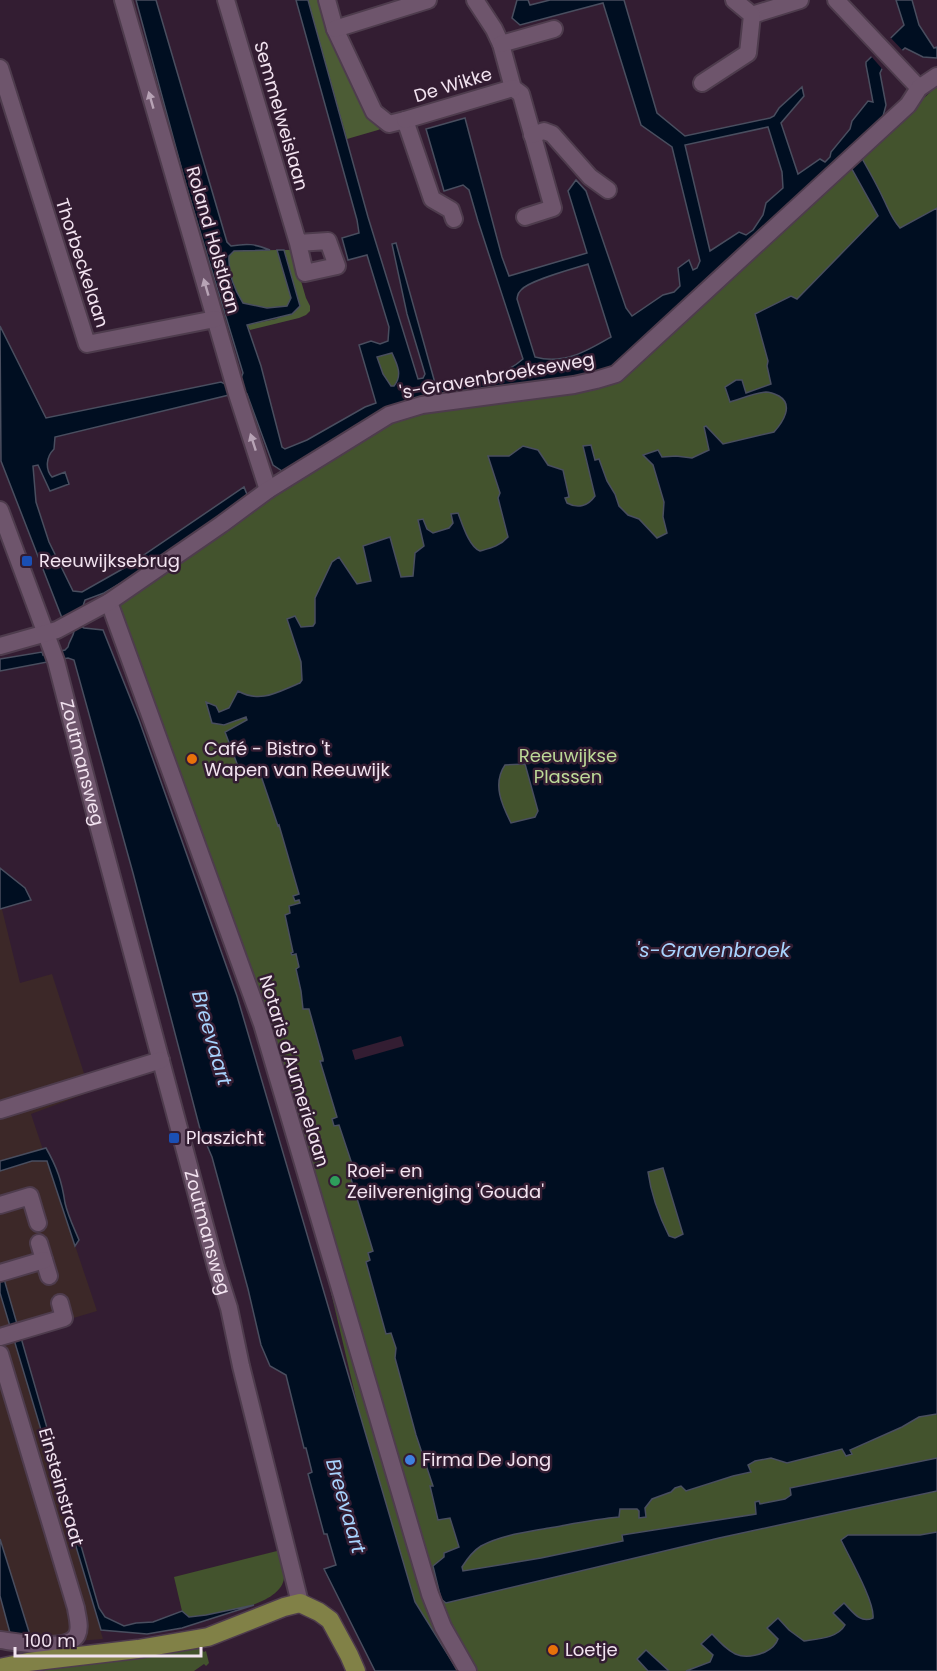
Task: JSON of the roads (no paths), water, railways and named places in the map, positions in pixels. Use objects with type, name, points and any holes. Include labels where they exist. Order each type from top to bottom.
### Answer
[{"type":"main road","points":[[0,1668],[208,1636],[300,1603],[320,1612],[330,1620],[356,1671]]},
{"type":"street","name":"Roland Holstlaan","points":[[123,0],[215,319],[268,490]]},
{"type":"street","name":"Semmelweislaan","points":[[226,0],[298,243]]},
{"type":"street","points":[[327,0],[335,29],[374,112],[389,124],[405,120],[432,199],[451,210],[454,219]]},
{"type":"street","points":[[335,29],[428,0]]},
{"type":"street","points":[[476,0],[495,29],[513,88],[521,94],[553,208],[525,217]]},
{"type":"street","points":[[734,0],[752,15]]},
{"type":"street","points":[[752,15],[800,0]]},
{"type":"street","points":[[836,0],[919,88]]},
{"type":"street","points":[[702,83],[748,53],[752,15]]},
{"type":"street","points":[[501,44],[554,29]]},
{"type":"street","name":"Thorbeckelaan","points":[[0,68],[87,344],[215,319]]},
{"type":"street","name":"'s-Gravenbroekseweg","points":[[0,646],[64,627],[108,602],[268,490],[390,415],[422,405],[574,385],[616,374],[908,105],[919,88],[937,76]]},
{"type":"street","name":"De Wikke","points":[[405,120],[513,88]]},
{"type":"street","points":[[532,135],[544,131],[552,134],[590,177],[608,190]]},
{"type":"street","name":"Zoutmansweg","points":[[0,510],[54,656],[216,1267],[229,1308],[241,1366],[300,1603]]},
{"type":"street","name":"Notaris d'Aumerielaan","points":[[108,602],[262,1024],[430,1594],[443,1627],[468,1671]]},
{"type":"street","points":[[1,1107],[161,1060]]},
{"type":"street","points":[[0,1205],[30,1196],[38,1223]]},
{"type":"street","points":[[3,1272],[46,1268],[39,1243]]},
{"type":"street","points":[[11,1334],[64,1318],[60,1303]]},
{"type":"street","name":"Einsteinstraat","points":[[0,1354],[76,1608],[79,1626],[74,1639],[66,1643],[45,1645],[0,1640]]},
{"type":"water","name":"'s-Gravenbroek","points":[[136,0],[156,0],[227,242],[231,246],[251,245],[270,250],[234,251],[229,256],[232,281],[243,303],[267,308],[287,306],[291,298],[277,250],[284,250],[300,306],[292,314],[247,325],[261,366],[282,447],[285,449],[307,440],[376,403],[359,345],[371,341],[380,344],[388,341],[389,327],[367,255],[348,260],[342,238],[359,233],[357,220],[296,0],[308,0],[368,217],[418,379],[423,378],[425,374],[407,314],[392,244],[396,243],[435,383],[441,384],[495,375],[523,359],[469,190],[463,185],[444,191],[426,129],[465,118],[509,276],[587,253],[568,191],[576,180],[586,191],[626,308],[632,316],[663,295],[674,292],[680,286],[678,268],[689,260],[693,270],[697,268],[700,261],[672,147],[641,125],[603,3],[520,25],[512,18],[517,0],[528,0],[530,5],[550,0],[624,0],[657,113],[685,136],[770,118],[802,87],[804,96],[781,123],[798,174],[820,159],[825,162],[868,101],[873,102],[866,62],[904,25],[896,0],[912,0],[919,25],[934,48],[937,47],[937,58],[923,57],[905,48],[882,69],[880,73],[886,105],[882,120],[860,155],[900,228],[937,208],[937,1414],[919,1417],[850,1450],[852,1454],[846,1456],[842,1449],[787,1463],[771,1458],[748,1465],[751,1472],[686,1491],[681,1486],[675,1488],[671,1492],[652,1499],[645,1508],[646,1517],[639,1518],[637,1509],[620,1509],[619,1517],[514,1534],[497,1539],[478,1548],[462,1567],[463,1571],[541,1558],[623,1541],[622,1535],[756,1514],[755,1502],[759,1501],[760,1504],[785,1499],[791,1495],[790,1488],[937,1458],[937,1491],[719,1538],[446,1603],[441,1599],[433,1566],[444,1557],[444,1553],[459,1547],[450,1518],[438,1520],[430,1486],[433,1486],[395,1358],[396,1348],[391,1333],[386,1334],[366,1262],[370,1260],[368,1253],[373,1251],[348,1169],[353,1167],[339,1125],[334,1126],[332,1119],[337,1117],[320,1061],[323,1059],[309,1009],[303,1009],[296,969],[299,967],[296,954],[291,953],[293,952],[285,915],[290,913],[289,906],[300,903],[299,900],[295,901],[293,896],[299,894],[279,825],[259,770],[253,772],[251,766],[239,769],[225,732],[247,720],[246,717],[224,725],[212,723],[206,702],[216,706],[219,712],[229,708],[238,691],[254,696],[270,695],[300,683],[302,680],[301,662],[287,619],[295,616],[301,627],[313,626],[315,598],[332,562],[339,557],[357,584],[371,581],[363,546],[390,537],[401,577],[413,576],[415,553],[424,546],[418,520],[423,519],[427,529],[433,533],[449,528],[453,523],[451,514],[458,513],[469,540],[476,549],[480,551],[505,540],[508,537],[498,498],[500,493],[488,456],[509,456],[523,446],[538,450],[548,465],[563,470],[569,497],[565,498],[567,503],[579,506],[586,504],[595,496],[583,446],[591,445],[595,460],[599,459],[619,506],[628,515],[639,519],[657,538],[667,533],[663,517],[664,502],[653,465],[643,455],[658,450],[662,457],[692,458],[709,450],[704,427],[706,426],[723,444],[774,432],[781,423],[786,414],[786,404],[779,396],[766,392],[730,402],[725,387],[736,380],[742,380],[746,393],[771,384],[768,361],[755,314],[791,296],[797,299],[878,216],[849,164],[621,363],[605,373],[422,398],[362,423],[294,466],[282,471],[273,465],[247,394],[241,390],[229,395],[55,437],[54,449],[48,459],[47,467],[52,477],[65,472],[69,484],[50,491],[38,465],[33,466],[36,502],[49,542],[73,591],[82,592],[126,567],[244,487],[248,497],[143,570],[104,593],[85,600],[80,626],[103,630],[139,720],[237,996],[415,1602],[458,1671],[375,1671],[324,1569],[336,1565],[327,1534],[324,1534],[308,1474],[312,1472],[286,1375],[270,1366],[261,1345],[212,1157],[200,1129],[74,660],[68,658],[0,671],[0,659],[42,652],[43,655],[65,650],[74,629],[62,618],[1,461],[0,326],[46,418],[221,382],[229,386],[239,383],[243,373],[186,185]],"holes":[[[768,127],[782,172],[783,188],[766,203],[763,215],[753,230],[746,235],[739,232],[710,251],[685,145]],[[588,264],[611,337],[584,352],[565,358],[535,357],[517,299],[518,293],[533,282]],[[392,353],[399,374],[394,386],[391,386],[383,374],[377,357]],[[525,764],[538,811],[535,817],[511,823],[500,794],[501,772],[505,765]],[[663,1168],[683,1234],[675,1238],[669,1236],[656,1205],[648,1172]]]},
{"type":"water","points":[[0,868],[25,888],[31,900],[0,909]]},
{"type":"water","points":[[46,1148],[58,1175],[66,1208],[79,1240],[75,1246],[47,1161],[32,1161],[0,1171],[0,1161]]},
{"type":"water","points":[[0,1265],[99,1608],[105,1617],[124,1626],[153,1622],[182,1611],[189,1617],[254,1605],[182,1628],[147,1634],[101,1630],[0,1293]]},
{"type":"water","points":[[937,1532],[937,1671],[686,1671],[710,1662],[713,1655],[701,1644],[712,1634],[729,1651],[748,1656],[765,1652],[775,1645],[778,1639],[767,1628],[778,1618],[804,1641],[838,1633],[845,1625],[833,1613],[844,1603],[860,1618],[873,1618],[866,1591],[841,1540],[848,1535],[920,1535]]},
{"type":"water","points":[[0,1539],[30,1635],[10,1633],[0,1596]]},
{"type":"water","points":[[646,1650],[669,1671],[648,1671],[637,1659]]},
{"type":"place","name":"Reeuwijksebrug","points":[[27,561]]},
{"type":"place","name":"Café - Bistro 't Wapen van Reeuwijk","points":[[192,759]]},
{"type":"place","name":"Plaszicht","points":[[174,1138]]},
{"type":"place","name":"Roei- en Zeilvereniging 'Gouda'","points":[[335,1181]]},
{"type":"place","name":"Firma De Jong","points":[[410,1460]]},
{"type":"place","name":"Loetje","points":[[553,1650]]},
{"type":"park label","name":"Reeuwijkse Plassen","points":[[568,766]]},
{"type":"water label","name":"Breevaart","points":[[212,1038]]},
{"type":"water label","name":"Breevaart","points":[[346,1506]]}]
